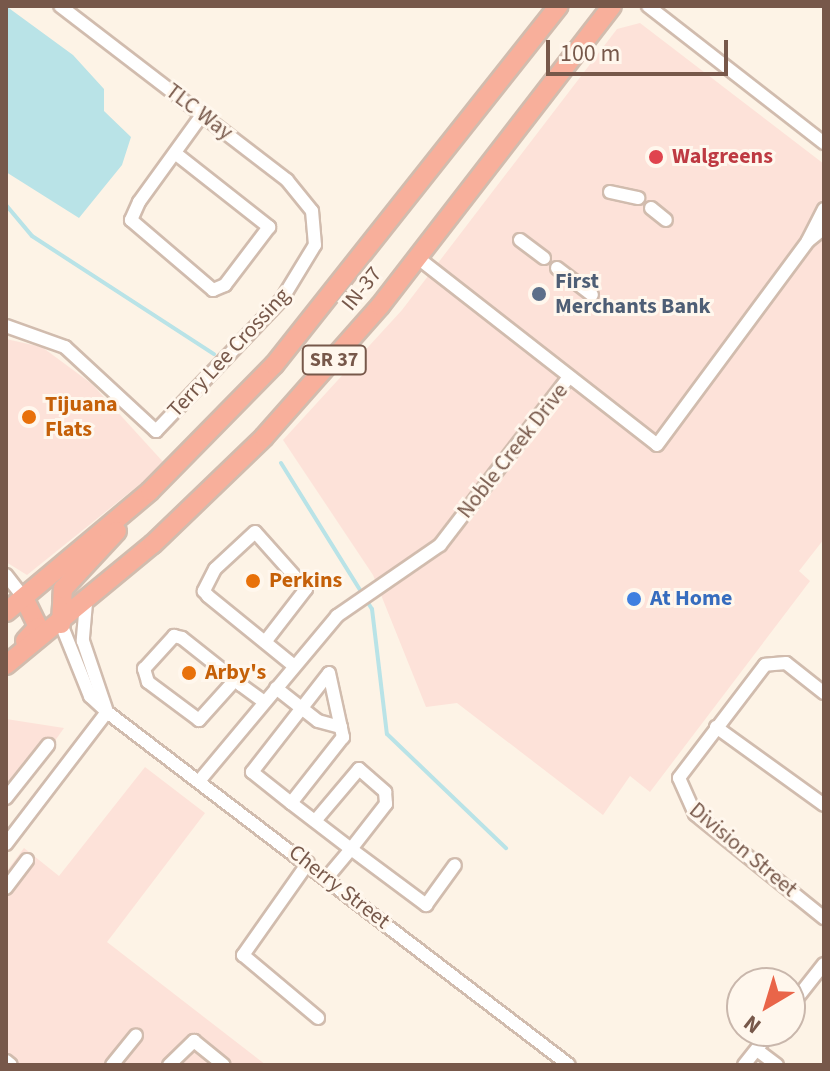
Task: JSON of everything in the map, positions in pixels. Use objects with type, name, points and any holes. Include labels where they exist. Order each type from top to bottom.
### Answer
[{"type":"highway","name":"IN-37","points":[[6,612],[130,508],[332,299],[559,6]]},
{"type":"highway","name":"IN-37","points":[[6,665],[86,603],[264,437],[418,258],[612,6]]},
{"type":"highway","points":[[61,624],[63,589],[110,542],[130,508]]},
{"type":"highway","points":[[6,658],[38,627],[24,598]]},
{"type":"street","name":"TLC Way","points":[[60,6],[301,193],[317,233]]},
{"type":"street","points":[[648,6],[824,143]]},
{"type":"street","points":[[175,153],[269,227],[225,285],[213,290],[131,220],[175,153],[202,115]]},
{"type":"street","points":[[610,192],[638,198]]},
{"type":"street","points":[[651,208],[666,220]]},
{"type":"street","name":"Noble Creek Drive","points":[[200,780],[294,666],[354,603],[440,545],[569,377],[657,445],[808,241],[824,209]]},
{"type":"street","name":"Noble Creek Drive","points":[[808,241],[824,228]]},
{"type":"street","name":"Terry Lee Crossing","points":[[6,326],[65,347],[156,431],[282,299],[310,260],[317,233]]},
{"type":"street","points":[[520,240],[544,258]]},
{"type":"street","points":[[418,258],[569,377]]},
{"type":"street","points":[[557,268],[592,295]]},
{"type":"street","points":[[265,642],[306,589],[255,532],[215,569],[204,591],[265,642],[294,666]]},
{"type":"street","points":[[6,575],[24,598]]},
{"type":"street","points":[[6,844],[107,712],[85,649],[86,603]]},
{"type":"street","name":"Cherry Street","points":[[61,624],[90,696],[107,712],[200,780],[569,1065]]},
{"type":"street","points":[[235,680],[199,720],[148,682],[144,669],[174,636],[235,680],[264,702]]},
{"type":"street","points":[[824,693],[782,662],[758,670],[716,727],[824,805]]},
{"type":"street","points":[[291,803],[339,745],[341,727],[329,673],[252,772],[291,803],[351,849],[426,905],[455,865]]},
{"type":"street","points":[[276,688],[300,708],[341,727]]},
{"type":"street","name":"Division Street","points":[[716,727],[680,773],[689,809],[824,918]]},
{"type":"street","points":[[6,798],[48,745]]},
{"type":"street","points":[[315,821],[359,769],[386,804],[327,878]]},
{"type":"street","points":[[6,888],[27,860]]},
{"type":"street","points":[[308,863],[243,955],[318,1018]]},
{"type":"street","points":[[806,987],[824,964]]},
{"type":"street","points":[[112,1065],[136,1035]]},
{"type":"street","points":[[169,1065],[194,1041],[224,1065]]},
{"type":"street","points":[[744,1065],[759,1047]]},
{"type":"street","points":[[757,1050],[777,1065]]},
{"type":"street","points":[[6,1061],[11,1065]]},
{"type":"shaded area","points":[[640,23],[824,164],[824,539],[799,571],[810,581],[650,792],[630,776],[603,815],[457,703],[426,707],[373,575],[283,440],[402,310],[617,29]]},
{"type":"shaded area","points":[[6,339],[42,347],[92,384],[165,464],[27,575],[6,562]]},
{"type":"shaded area","points":[[6,719],[64,728],[6,810]]},
{"type":"shaded area","points":[[145,767],[205,813],[107,942],[266,1065],[6,1065],[6,872],[24,848],[59,876]]},
{"type":"water","points":[[6,6],[73,55],[104,89],[104,111],[131,137],[122,165],[79,218],[6,172]]},
{"type":"waterway","points":[[6,205],[32,236],[214,354]]},
{"type":"waterway","points":[[281,463],[372,609],[387,734],[506,848]]},
{"type":"place","name":"Walgreens","points":[[656,157]]},
{"type":"place","name":"First Merchants Bank","points":[[539,294]]},
{"type":"place","name":"Tijuana Flats","points":[[29,417]]},
{"type":"place","name":"Perkins","points":[[253,581]]},
{"type":"place","name":"At Home","points":[[634,599]]},
{"type":"place","name":"Arby's","points":[[189,673]]}]
